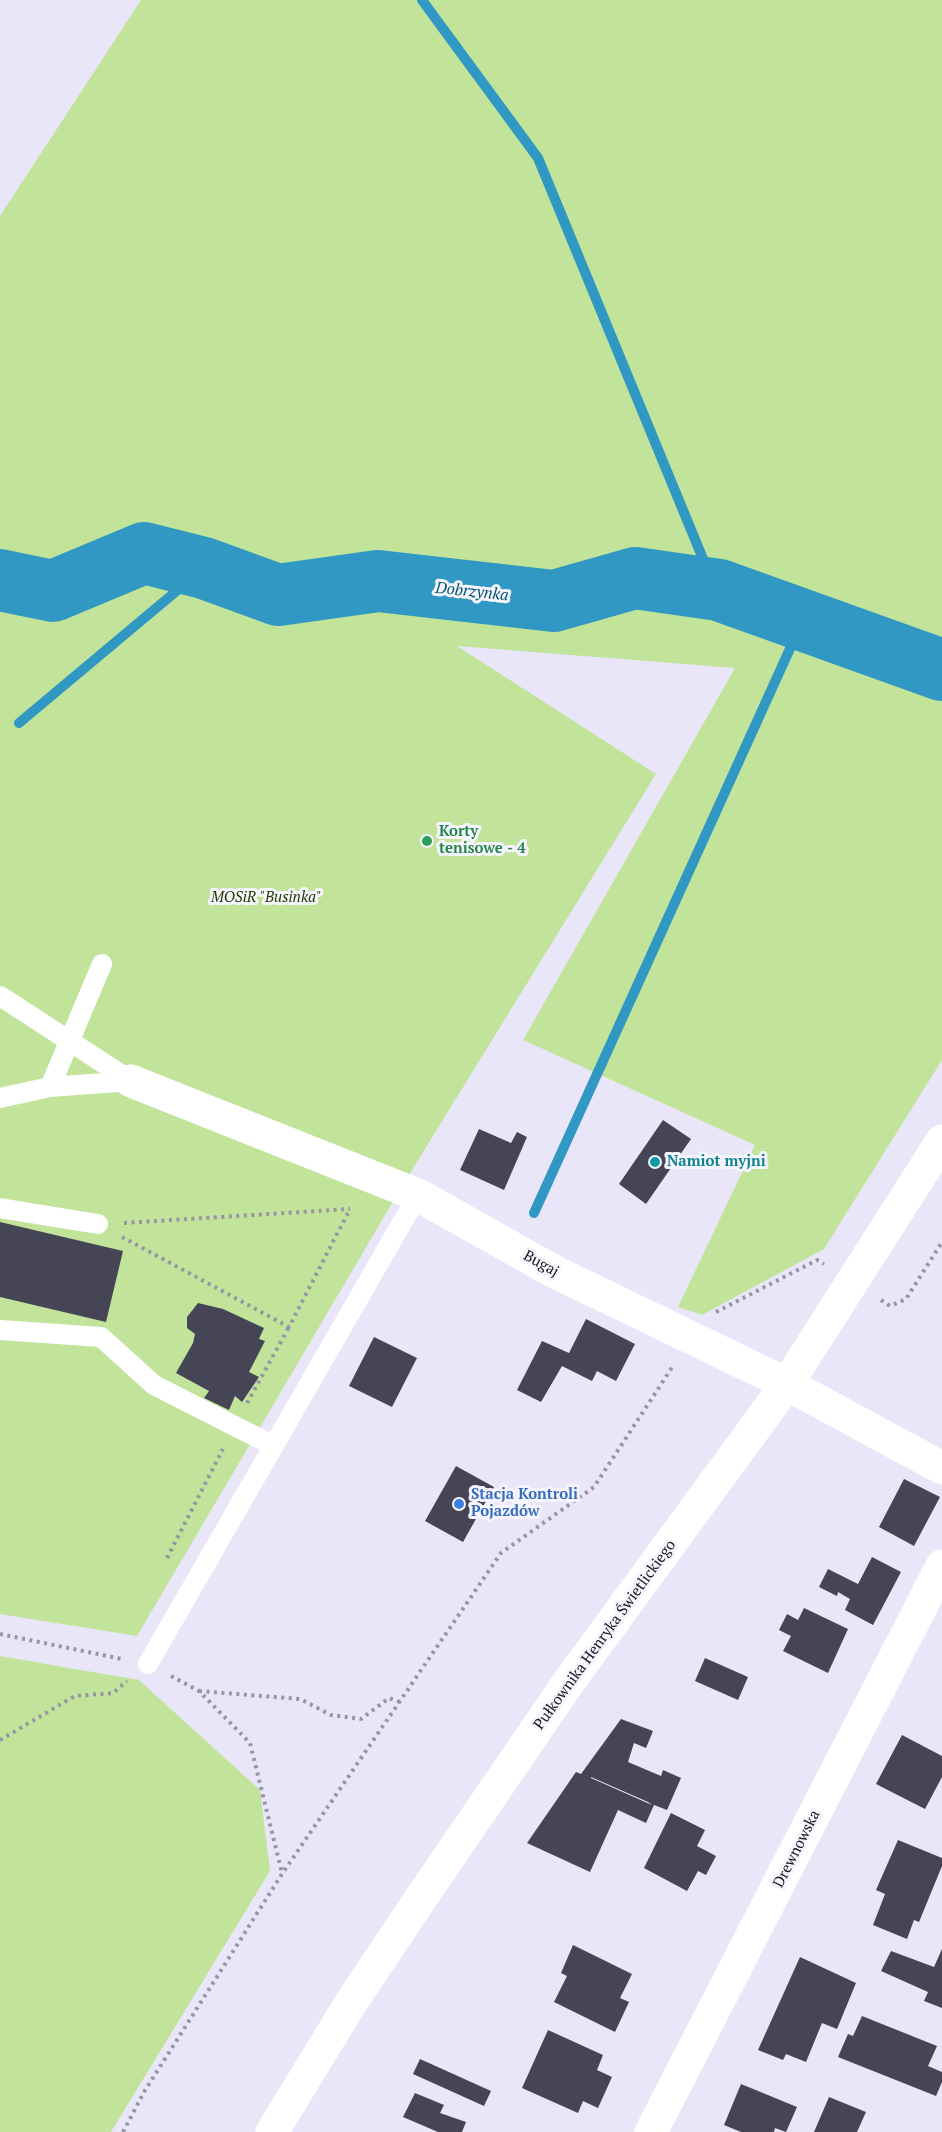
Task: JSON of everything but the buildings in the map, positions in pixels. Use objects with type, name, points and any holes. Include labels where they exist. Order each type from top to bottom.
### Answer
[{"type":"street","name":"Bugaj","points":[[131,1081],[418,1195],[554,1271],[787,1384],[942,1468]]},
{"type":"street","name":"Pułkownika Henryka Świetlickiego","points":[[272,2132],[352,2001],[568,1683],[787,1384],[942,1141]]},
{"type":"street","name":"Drewnowska","points":[[651,2132],[942,1566]]},
{"type":"lane","points":[[50,1087],[102,964]]},
{"type":"lane","points":[[0,996],[131,1081]]},
{"type":"lane","points":[[0,1098],[50,1087],[131,1081]]},
{"type":"lane","points":[[148,1664],[418,1195]]},
{"type":"lane","points":[[0,1208],[98,1224]]},
{"type":"lane","points":[[0,1330],[101,1337],[154,1385],[274,1446]]},
{"type":"path","points":[[350,1209],[289,1327],[98,1224],[293,1212],[350,1209]]},
{"type":"path","points":[[898,1304],[906,1299],[942,1242]]},
{"type":"path","points":[[123,2132],[144,2092],[282,1874],[501,1553],[594,1487],[708,1316],[816,1260]]},
{"type":"path","points":[[0,1634],[148,1664],[199,1691],[250,1743],[282,1874]]},
{"type":"path","points":[[0,1740],[75,1696],[113,1693],[148,1664]]},
{"type":"path","points":[[199,1691],[300,1699],[331,1715],[361,1719],[389,1698],[400,1702]]},
{"type":"green space","name":"MOSiR \"Businka\"","points":[[141,0],[942,0],[942,1060],[824,1249],[702,1315],[678,1307],[755,1145],[523,1040],[735,668],[457,646],[656,774],[404,1183],[137,1636],[0,1614],[0,216]]},
{"type":"green space","points":[[0,1656],[139,1680],[260,1790],[270,1871],[111,2132],[0,2132]]},
{"type":"waterway","points":[[422,0],[538,158],[708,571],[719,590]]},
{"type":"waterway","name":"Dobrzynka","points":[[0,580],[53,591],[144,553],[204,568],[278,595],[378,581],[554,601],[635,578],[719,590],[942,670]]},
{"type":"waterway","points":[[19,723],[204,568]]},
{"type":"waterway","points":[[534,1213],[803,620]]},
{"type":"place","name":"Korty tenisowe - 4","points":[[427,841]]},
{"type":"place","name":"Namiot myjni","points":[[655,1162]]},
{"type":"place","name":"Stacja Kontroli Pojazdów","points":[[459,1504]]}]
